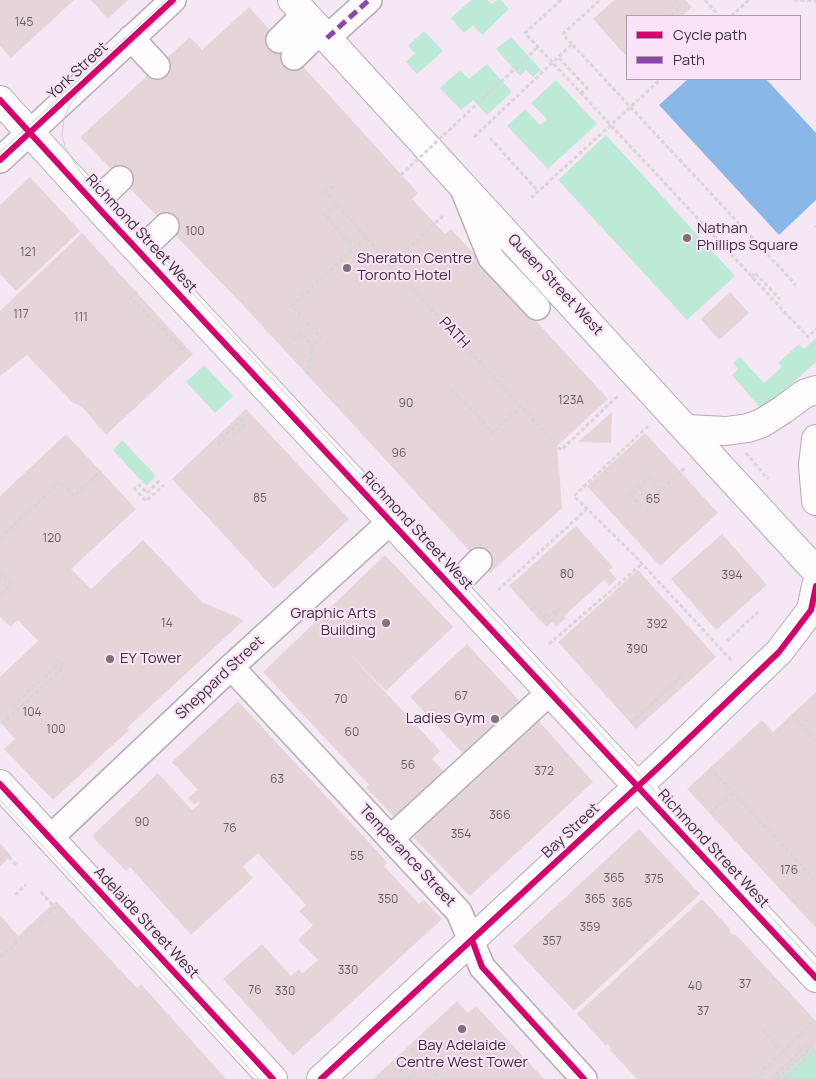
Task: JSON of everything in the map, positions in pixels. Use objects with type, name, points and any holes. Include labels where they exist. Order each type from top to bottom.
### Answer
[{"type":"main road","name":"Queen Street West","points":[[311,21],[816,571]]},
{"type":"main road","name":"Richmond Street West","points":[[0,100],[816,978]]},
{"type":"main road","points":[[687,429],[726,430],[748,428],[762,423],[804,394],[816,390]]},
{"type":"main road","points":[[816,439],[813,465],[816,493]]},
{"type":"main road","name":"Bay Street","points":[[321,1079],[638,786],[779,652],[811,610],[816,586]]},
{"type":"main road","name":"Adelaide Street West","points":[[0,784],[273,1079]]},
{"type":"street","name":"York Street","points":[[0,160],[173,0]]},
{"type":"street","points":[[286,48],[311,21],[369,0]]},
{"type":"street","points":[[131,38],[157,66]]},
{"type":"street","points":[[95,203],[120,179]]},
{"type":"street","points":[[462,184],[492,258],[537,307]]},
{"type":"street","points":[[140,252],[166,226]]},
{"type":"street","name":"Sheppard Street","points":[[51,837],[230,667],[391,521]]},
{"type":"street","points":[[453,588],[479,561]]},
{"type":"street","name":"Temperance Street","points":[[230,667],[459,912],[482,967],[584,1079]]},
{"type":"street","points":[[391,838],[550,692]]},
{"type":"path","points":[[561,0],[525,33],[808,337],[816,329]]},
{"type":"path","points":[[600,0],[563,34],[796,285]]},
{"type":"path","points":[[672,15],[681,7],[675,0]]},
{"type":"path","points":[[704,0],[718,15]]},
{"type":"path","points":[[732,15],[749,0]]},
{"type":"path","points":[[794,0],[816,1]]},
{"type":"path","points":[[474,137],[572,44]]},
{"type":"path","points":[[401,175],[538,47]]},
{"type":"path","points":[[558,58],[587,88],[581,93]]},
{"type":"path","points":[[531,198],[660,80]]},
{"type":"path","points":[[490,138],[538,191]]},
{"type":"path","points":[[333,186],[326,192],[336,204],[324,214],[351,244]]},
{"type":"path","points":[[391,265],[443,216]]},
{"type":"path","points":[[308,375],[312,346],[321,338],[292,306],[366,238]]},
{"type":"path","points":[[751,277],[755,273],[780,299]]},
{"type":"path","points":[[138,292],[130,298],[185,352]]},
{"type":"path","points":[[293,340],[300,333],[312,346]]},
{"type":"path","points":[[452,388],[493,433],[521,406]]},
{"type":"path","points":[[217,444],[244,423],[245,424],[226,442],[220,434]]},
{"type":"path","points":[[648,426],[574,496],[586,510],[642,563],[732,661]]},
{"type":"path","points":[[743,449],[768,479]]},
{"type":"path","points":[[648,502],[686,467]]},
{"type":"path","points":[[0,538],[60,482],[74,496],[101,471]]},
{"type":"path","points":[[642,507],[631,495],[649,478],[660,490]]},
{"type":"path","points":[[138,484],[147,493],[160,480]]},
{"type":"path","points":[[134,488],[146,501],[164,484]]},
{"type":"path","points":[[498,590],[586,510]]},
{"type":"path","points":[[549,644],[642,563]]},
{"type":"path","points":[[0,572],[11,584],[0,595]]},
{"type":"path","points":[[530,610],[535,606],[546,619],[558,608],[560,610],[554,616]]},
{"type":"path","points":[[728,641],[760,610]]},
{"type":"path","points":[[544,616],[548,612]]},
{"type":"path","points":[[2,724],[64,667],[56,658]]},
{"type":"path","points":[[44,678],[60,663]]},
{"type":"path","points":[[631,723],[684,674]]},
{"type":"path","points":[[12,706],[38,682],[43,687]]},
{"type":"path","points":[[792,714],[816,741]]},
{"type":"path","points":[[710,768],[816,881]]},
{"type":"path","points":[[710,813],[733,792]]},
{"type":"path","points":[[0,860],[6,854],[17,866]]},
{"type":"path","points":[[15,895],[26,885]]},
{"type":"path","points":[[0,958],[55,908],[41,892]]},
{"type":"path","points":[[756,1078],[815,1020]]},
{"type":"path","points":[[763,1030],[782,1052]]},
{"type":"path","points":[[771,1079],[810,1045],[778,1079]]},
{"type":"path","points":[[409,1046],[440,1079]]},
{"type":"path","points":[[785,1079],[815,1050]]},
{"type":"path","points":[[408,1079],[425,1064]]},
{"type":"green space","points":[[471,0],[487,0],[492,4],[497,0],[501,0],[509,9],[482,35],[473,25],[464,33],[451,18]]},
{"type":"green space","points":[[424,31],[443,51],[417,74],[406,62],[415,53],[408,46]]},
{"type":"green space","points":[[511,37],[541,70],[533,77],[526,70],[520,76],[496,49]]},
{"type":"green space","points":[[487,64],[512,92],[487,115],[473,100],[461,110],[440,88],[460,70],[469,79]]},
{"type":"green space","points":[[556,80],[597,124],[548,169],[507,126],[525,109],[540,125],[547,119],[531,103]]},
{"type":"green space","points":[[606,135],[735,276],[687,320],[558,180]]},
{"type":"green space","points":[[816,338],[816,362],[762,410],[732,375],[738,369],[733,363],[740,357],[764,383],[782,367],[778,363],[799,344],[804,349]]},
{"type":"green space","points":[[204,365],[233,396],[215,413],[186,382]]},
{"type":"green space","points":[[122,440],[156,476],[146,486],[113,450]]},
{"type":"green space","points":[[816,1045],[816,1079],[780,1079]]},
{"type":"water","points":[[687,80],[767,80],[816,133],[816,200],[779,235],[659,105]]},
{"type":"building","points":[[0,0],[74,0],[11,58],[0,46]]},
{"type":"building","points":[[91,0],[128,0],[108,19]]},
{"type":"building","points":[[614,0],[685,0],[692,7],[683,15],[626,15],[626,56],[593,19]]},
{"type":"building","name":"Sheraton Centre Toronto Hotel","points":[[249,7],[418,193],[412,199],[445,234],[451,229],[608,399],[557,446],[562,508],[490,573],[241,303],[80,137],[190,37],[202,50]]},
{"type":"building","points":[[30,177],[80,231],[16,291],[0,274],[0,205]]},
{"type":"building","points":[[82,233],[193,354],[106,435],[83,408],[72,402],[27,355],[0,376],[0,311]]},
{"type":"building","points":[[730,292],[749,313],[719,340],[701,319]]},
{"type":"building","points":[[246,409],[349,519],[274,589],[172,479]]},
{"type":"building","points":[[612,412],[611,443],[578,442]]},
{"type":"building","points":[[645,433],[718,513],[660,566],[587,486]]},
{"type":"building","name":"EY Tower","points":[[66,434],[136,509],[71,569],[91,589],[143,540],[202,602],[244,620],[127,728],[129,730],[53,800],[4,749],[15,739],[0,722],[0,677],[38,641],[18,620],[10,627],[0,616],[0,496]]},
{"type":"building","points":[[576,526],[613,567],[609,570],[617,579],[609,586],[604,580],[564,616],[566,618],[556,627],[552,622],[546,627],[509,586]]},
{"type":"building","points":[[722,534],[767,585],[716,630],[671,579]]},
{"type":"building","points":[[385,555],[453,627],[386,691],[349,653],[440,751],[432,759],[446,774],[397,820],[366,788],[369,785],[263,672]]},
{"type":"building","points":[[638,570],[716,657],[636,729],[558,642]]},
{"type":"building","points":[[467,644],[526,708],[469,760],[410,697]]},
{"type":"building","points":[[816,692],[816,928],[687,789],[762,720],[773,732]]},
{"type":"building","points":[[238,701],[387,862],[384,866],[419,904],[424,900],[442,919],[293,1056],[223,979],[262,944],[291,976],[299,969],[302,974],[318,960],[298,940],[313,925],[299,911],[306,905],[258,853],[243,867],[253,878],[191,935],[130,867],[126,871],[92,836],[158,773],[192,810],[200,803],[199,801],[194,805],[188,798],[198,790],[172,762]]},
{"type":"building","points":[[537,719],[593,782],[470,896],[410,834]]},
{"type":"building","points":[[639,829],[700,894],[574,1011],[513,946]]},
{"type":"building","points":[[0,843],[11,856],[0,866]]},
{"type":"building","points":[[702,899],[731,930],[729,932],[733,935],[735,934],[816,1021],[816,1045],[780,1079],[637,1079],[610,1050],[611,1048],[608,1044],[606,1046],[577,1014]]},
{"type":"building","points":[[56,901],[137,988],[141,984],[226,1079],[0,1079],[0,915],[18,936]]},
{"type":"building","name":"Bay Adelaide Centre West Tower","points":[[457,1001],[468,1013],[476,1006],[544,1079],[373,1079]]},
{"type":"tram line","points":[[0,152],[166,0]]},
{"type":"tram line","points":[[180,0],[84,86],[70,105],[64,118],[62,135],[65,147],[81,173],[816,965]]},
{"type":"tram line","points":[[0,800],[259,1079]]},
{"type":"marked path","points":[[327,38],[369,0]]},
{"type":"cycle path","points":[[0,160],[173,0]]},
{"type":"cycle path","points":[[0,100],[816,978]]},
{"type":"cycle path","points":[[321,1079],[662,764],[779,652],[811,610],[816,586]]},
{"type":"cycle path","points":[[0,784],[273,1079]]},
{"type":"cycle path","points":[[472,940],[482,967],[584,1079]]},
{"type":"place","name":"Nathan Phillips Square","points":[[687,238]]},
{"type":"place","name":"Sheraton Centre Toronto Hotel","points":[[347,268]]},
{"type":"place","name":"Graphic Arts Building","points":[[386,623]]},
{"type":"place","name":"EY Tower","points":[[110,659]]},
{"type":"place","name":"Ladies Gym","points":[[495,719]]},
{"type":"place","name":"Bay Adelaide Centre West Tower","points":[[462,1029]]}]
